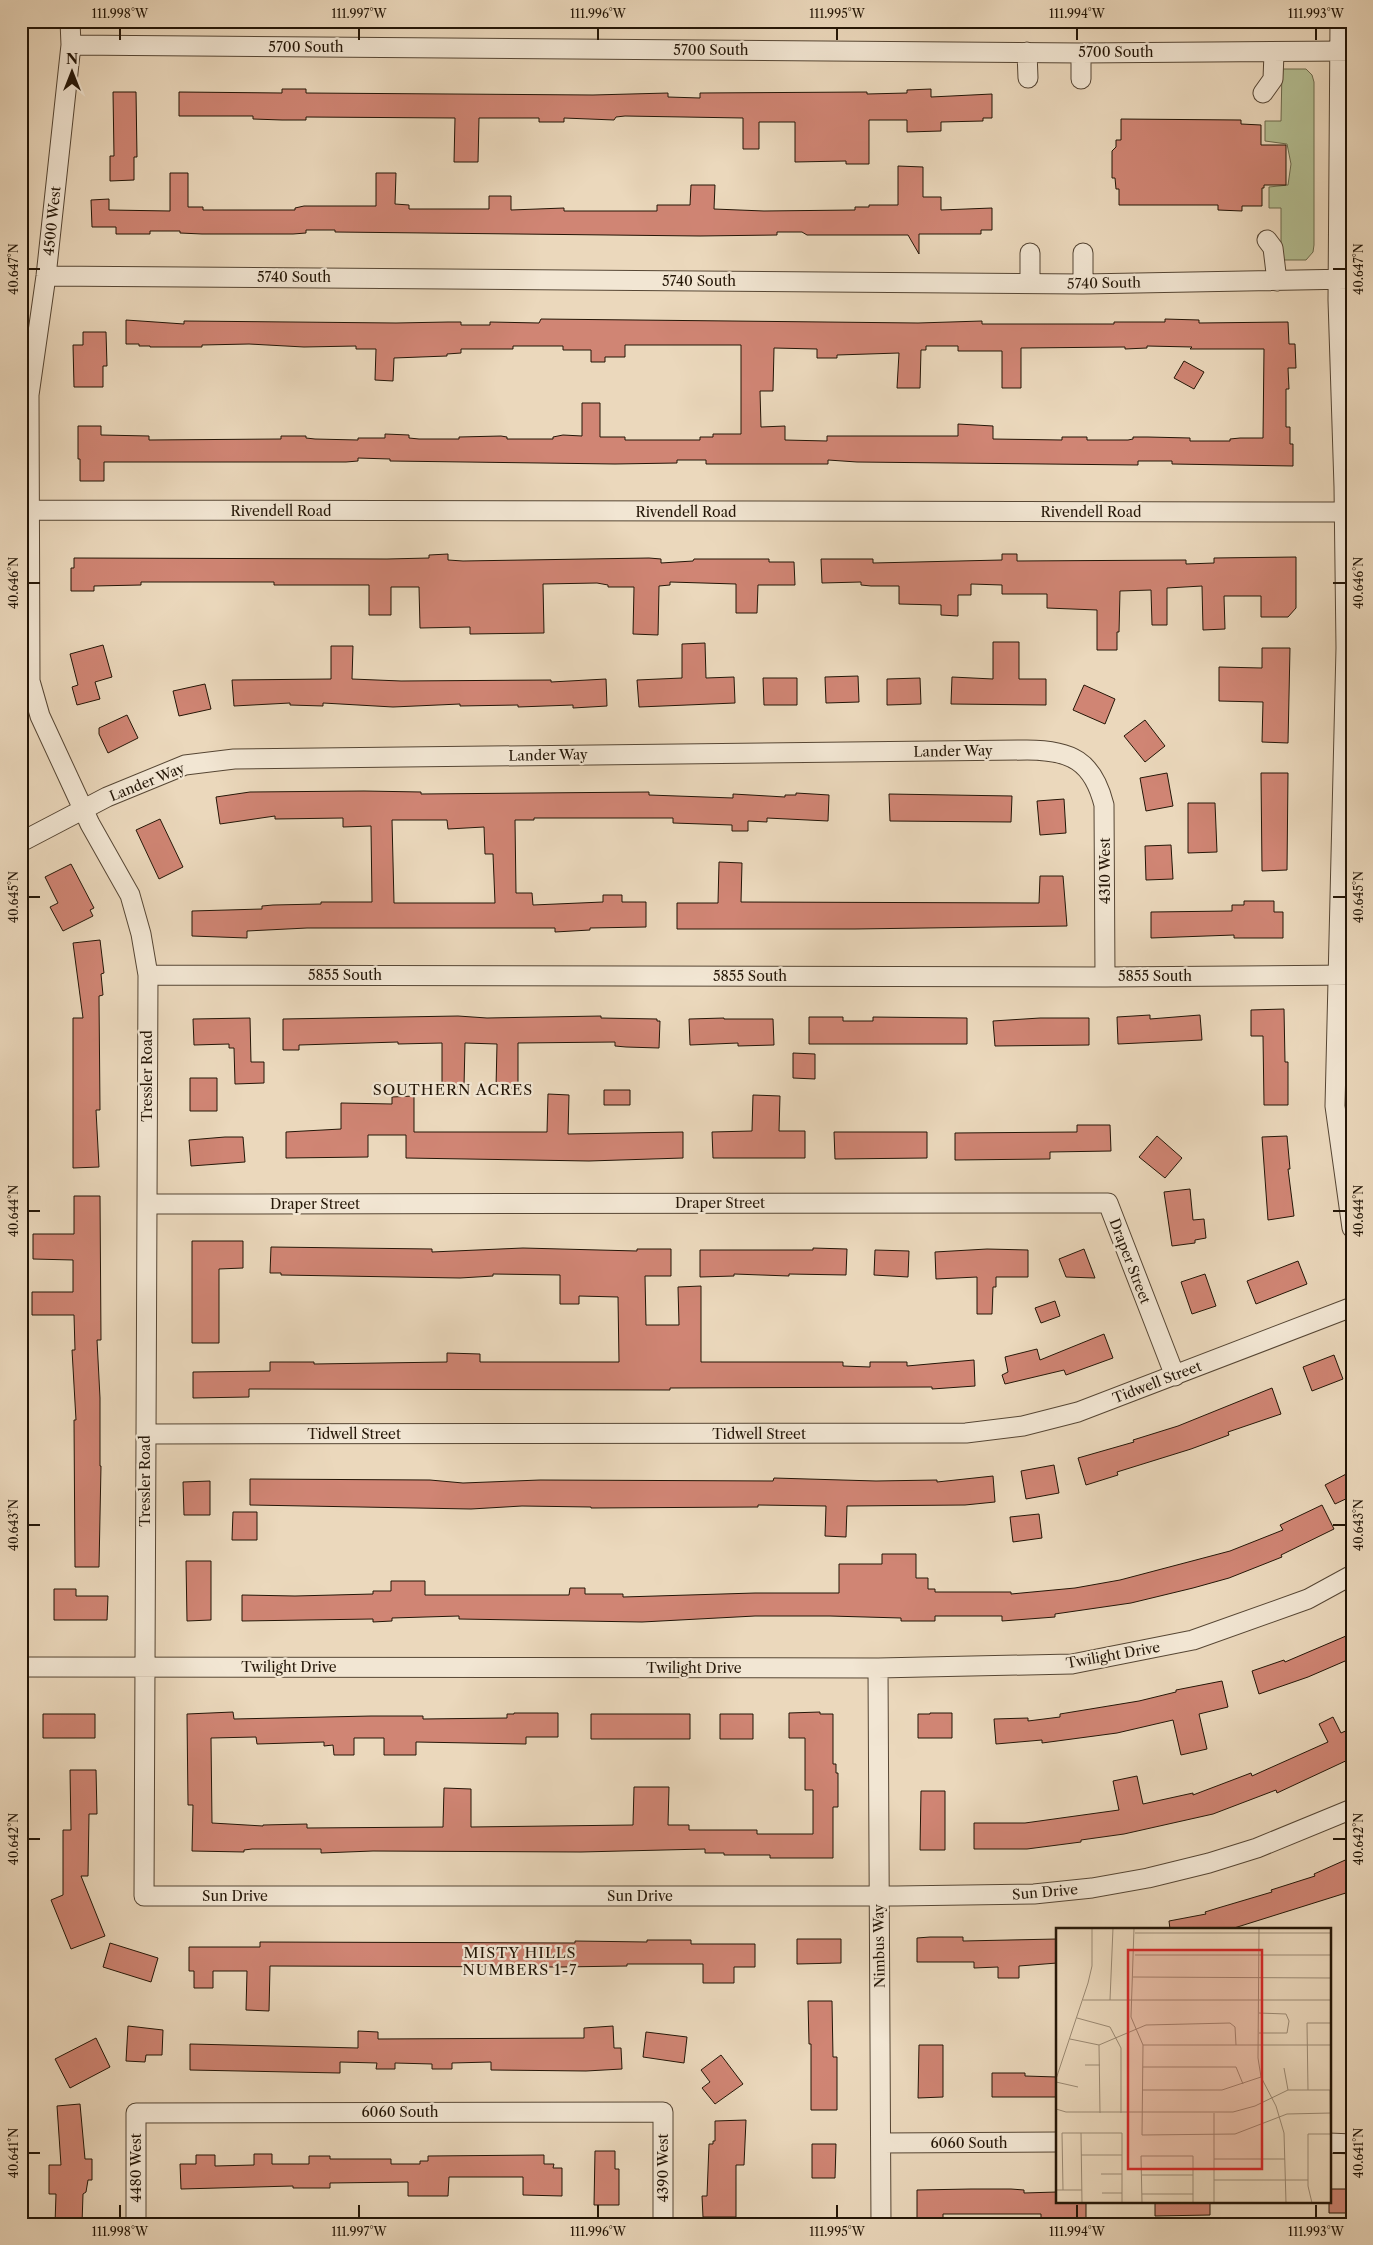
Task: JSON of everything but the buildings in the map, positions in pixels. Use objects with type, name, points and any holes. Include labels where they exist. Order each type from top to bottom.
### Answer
[{"type":"street","name":"4500 West","points":[[25,510],[29,394],[46,276],[70,45],[70,21]]},
{"type":"street","points":[[1340,21],[1346,52],[1345,279],[1349,648],[1345,975],[1335,1106],[1352,1228]]},
{"type":"street","name":"5700 South","points":[[70,45],[1027,52],[1346,52]]},
{"type":"street","points":[[1027,52],[1028,78]]},
{"type":"street","points":[[1081,52],[1081,79]]},
{"type":"street","points":[[1264,93],[1273,79],[1274,52]]},
{"type":"street","points":[[1267,240],[1273,248],[1277,281]]},
{"type":"street","points":[[1030,253],[1030,283]]},
{"type":"street","points":[[1083,253],[1083,284]]},
{"type":"street","name":"5740 South","points":[[46,276],[1083,284],[1345,279]]},
{"type":"street","name":"Rivendell Road","points":[[25,510],[1348,512]]},
{"type":"street","name":"Tressler Road","points":[[25,510],[30,681],[40,716],[84,810],[130,895],[141,934],[148,975],[145,1667]]},
{"type":"street","name":"Lander Way","points":[[21,842],[107,797],[185,765],[234,758],[1045,750],[1058,752],[1076,759],[1088,768]]},
{"type":"street","name":"4310 West","points":[[1088,768],[1096,779],[1104,805],[1105,977]]},
{"type":"street","name":"5855 South","points":[[148,975],[1105,977],[1345,975]]},
{"type":"street","name":"Draper Street","points":[[147,1204],[1108,1203],[1175,1376]]},
{"type":"street","name":"Tidwell Street","points":[[146,1434],[966,1433],[1022,1426],[1078,1412],[1352,1307]]},
{"type":"street","name":"Twilight Drive","points":[[21,1667],[878,1668],[1072,1664],[1193,1640],[1308,1600],[1352,1575]]},
{"type":"street","name":"Sun Drive","points":[[145,1667],[144,1896],[878,1896],[1034,1894],[1092,1888],[1148,1878],[1209,1863],[1258,1848],[1352,1809]]},
{"type":"street","name":"Nimbus Way","points":[[878,1668],[881,2224]]},
{"type":"street","name":"6060 South","points":[[136,2113],[663,2112]]},
{"type":"street","name":"4390 West","points":[[663,2112],[663,2224]]},
{"type":"street","name":"4480 West","points":[[136,2113],[136,2224]]},
{"type":"street","name":"6060 South","points":[[881,2143],[1056,2142]]},
{"type":"street","points":[[1330,2143],[1352,2144]]},
{"type":"green space","points":[[1282,69],[1306,69],[1312,75],[1314,82],[1314,245],[1313,252],[1306,260],[1281,260],[1281,208],[1269,208],[1269,187],[1288,185],[1291,164],[1287,144],[1265,141],[1265,121],[1281,121]]},
{"type":"district","name":"SOUTHERN ACRES","points":[[453,1089]]},
{"type":"district","name":"MISTY HILLS NUMBERS 1-7","points":[[520,1960]]}]
